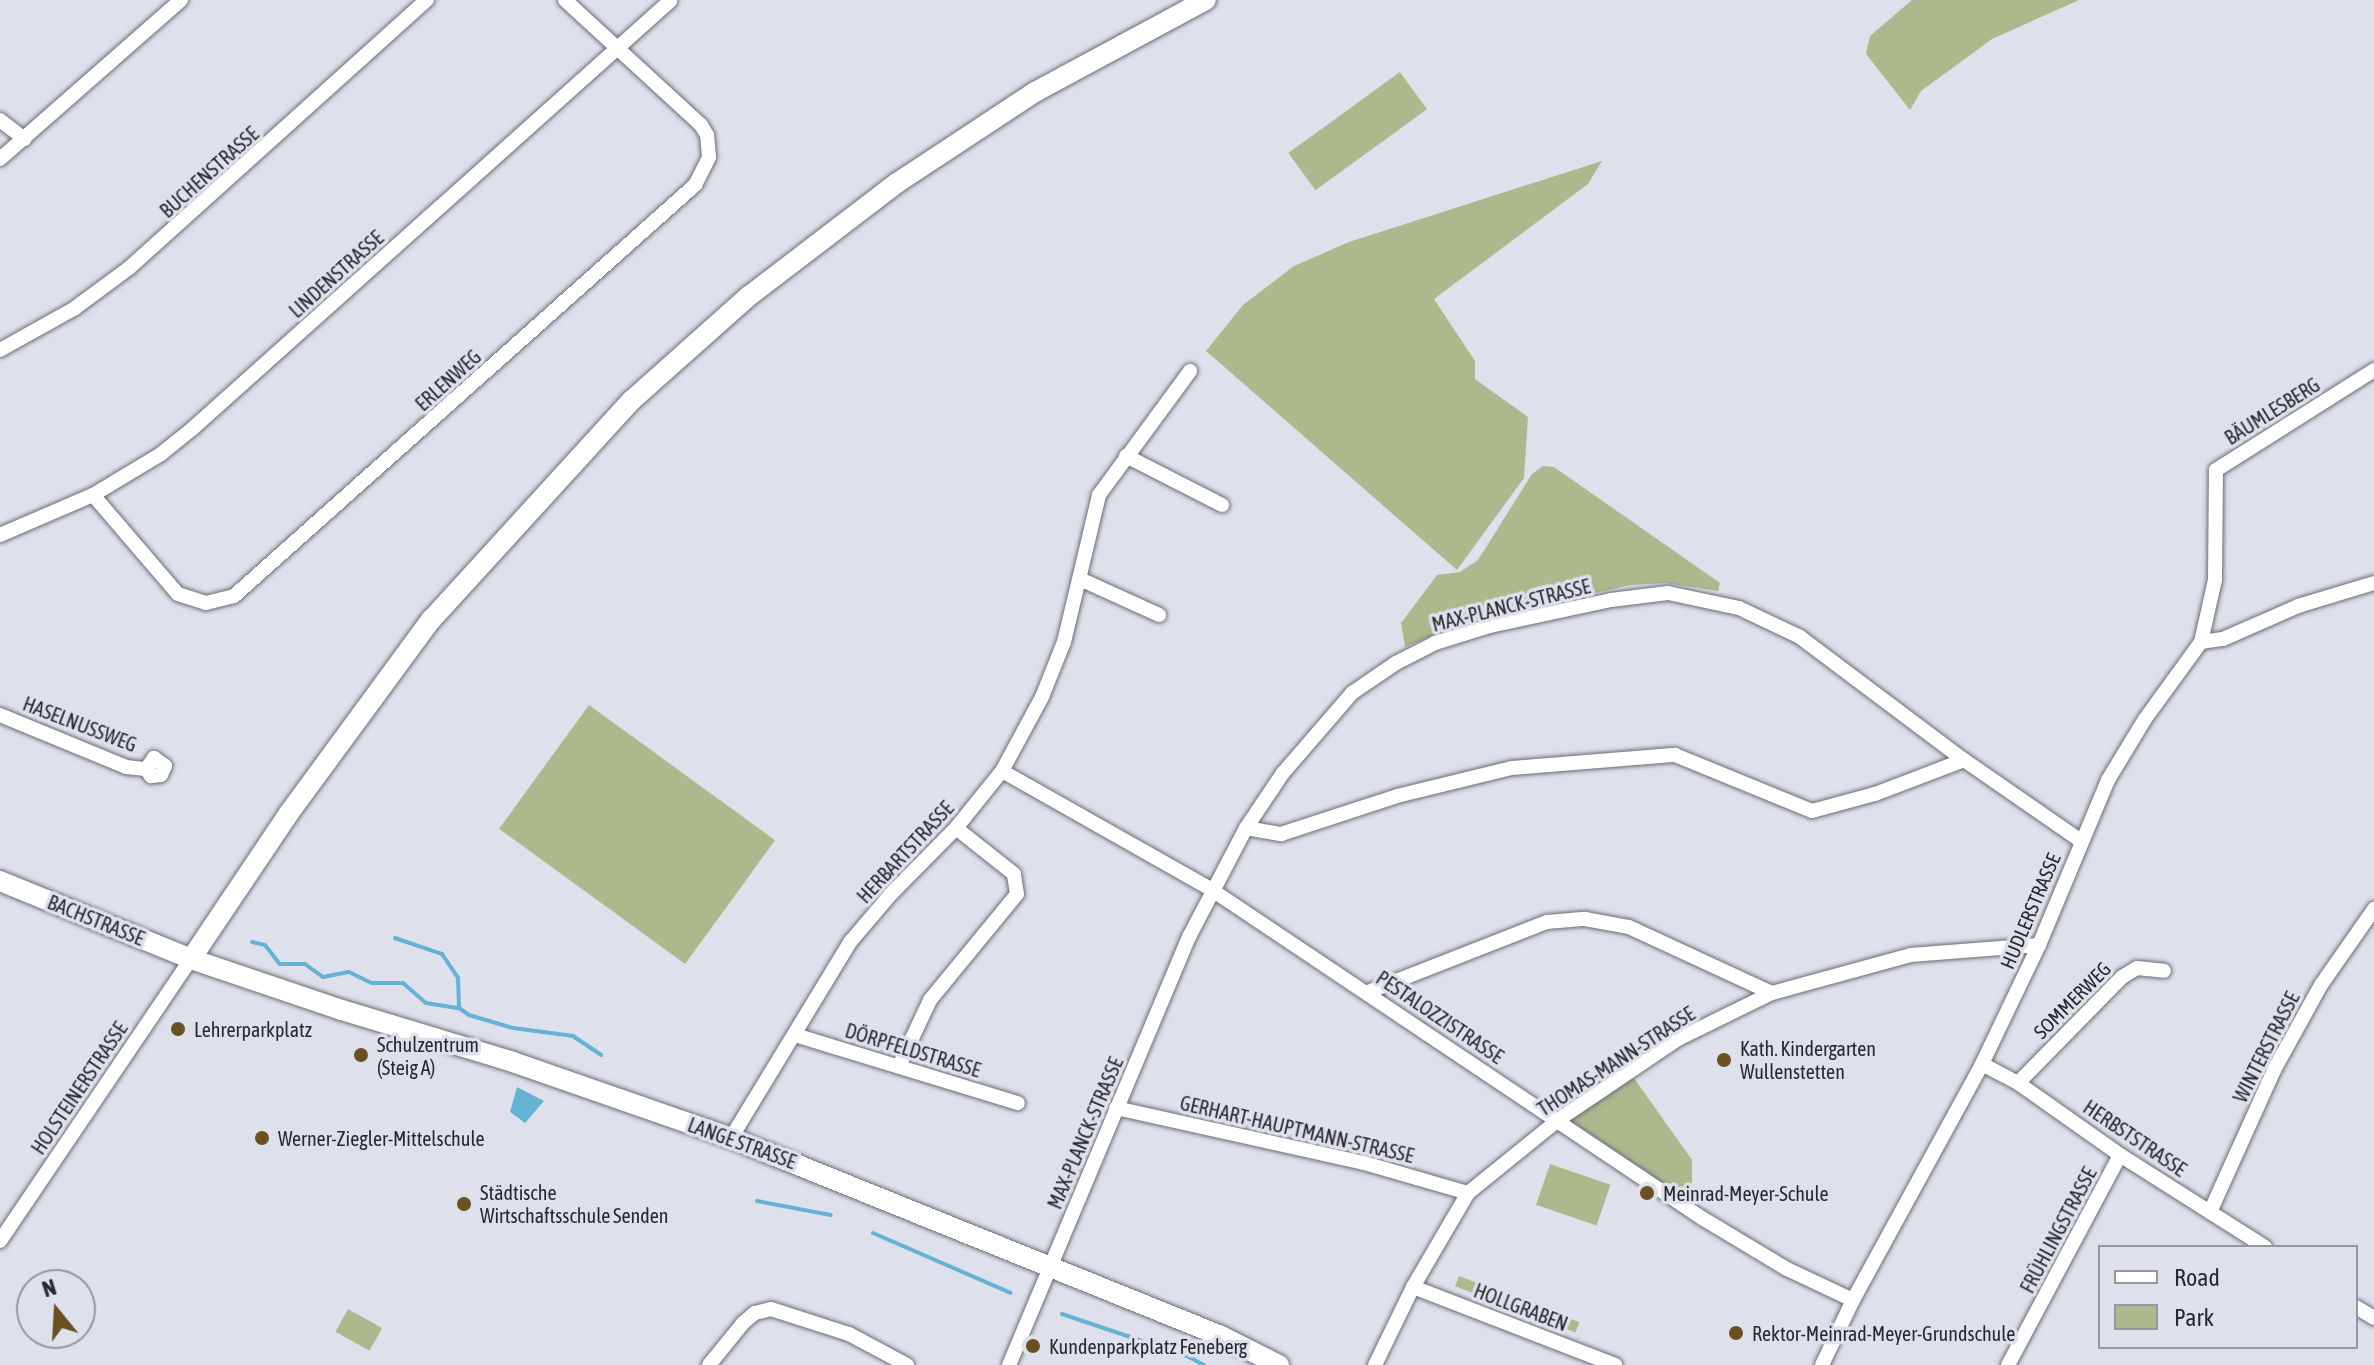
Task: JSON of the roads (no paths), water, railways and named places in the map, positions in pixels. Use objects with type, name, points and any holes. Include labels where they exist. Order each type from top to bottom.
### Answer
[{"type":"street","points":[[0,159],[181,0]]},
{"type":"street","name":"BUCHENSTRASSE","points":[[0,350],[75,308],[129,268],[427,0]]},
{"type":"street","name":"ERLENWEG","points":[[93,495],[178,594],[206,603],[219,602],[245,589],[701,178],[709,147],[701,125],[565,0]]},
{"type":"street","points":[[191,959],[289,813],[431,620],[631,401],[749,296],[897,183],[1035,92],[1206,0]]},
{"type":"street","name":"LINDENSTRASSE","points":[[0,535],[93,495],[161,454],[222,405],[670,1]]},
{"type":"street","points":[[0,120],[24,139]]},
{"type":"street","name":"BÄUMLESBERG","points":[[2201,642],[2215,580],[2216,470],[2374,370]]},
{"type":"street","name":"HERBARTSTRASSE","points":[[731,1138],[851,941],[891,894],[956,828],[1002,771],[1047,686],[1064,642],[1099,495],[1190,371]]},
{"type":"street","points":[[1126,456],[1222,505]]},
{"type":"street","points":[[1080,579],[1159,615]]},
{"type":"street","points":[[2201,642],[2223,639],[2298,606],[2374,583]]},
{"type":"street","name":"MAX-PLANCK-STRASSE","points":[[1009,1365],[1116,1108],[1212,890],[1246,828],[1283,773],[1352,693],[1396,663],[1435,643],[1490,626],[1611,600],[1668,593],[1739,608],[1800,637],[1964,760],[2081,841]]},
{"type":"street","name":"HUDLERSTRASSE","points":[[1822,1365],[1853,1300],[1982,1064],[2039,945],[2108,780],[2145,719],[2201,642]]},
{"type":"street","name":"HASELNUSSWEG","points":[[0,715],[126,767],[146,769]]},
{"type":"street","points":[[1246,828],[1281,834],[1397,796],[1512,768],[1675,755],[1812,811],[1875,794],[1964,760]]},
{"type":"street","name":"PESTALOZZISTRASSE","points":[[1002,771],[1212,890],[1741,1242],[1787,1269],[1853,1300]]},
{"type":"street","points":[[899,1066],[930,1000],[1017,894],[1014,874],[956,828]]},
{"type":"street","name":"BACHSTRASSE","points":[[0,881],[191,959]]},
{"type":"street","name":"WINTERSTRASSE","points":[[2210,1212],[2274,1070],[2321,985],[2374,909]]},
{"type":"street","points":[[1368,992],[1547,922],[1585,919],[1629,927],[1772,993]]},
{"type":"street","name":"THOMAS-MANN-STRASSE","points":[[1375,1365],[1413,1287],[1468,1193],[1558,1120],[1678,1039],[1772,993],[1911,955],[2039,945]]},
{"type":"street","name":"LANGE STRASSE","points":[[191,959],[342,1010],[513,1062],[731,1138],[1048,1269],[1221,1336],[1279,1365]]},
{"type":"street","name":"HOLSTEINERSTRASSE","points":[[0,1241],[191,959]]},
{"type":"street","name":"SOMMERWEG","points":[[2018,1083],[2122,977],[2137,968],[2164,971]]},
{"type":"street","name":"DÖRPFELDSTRASSE","points":[[795,1035],[1018,1103]]},
{"type":"street","name":"HERBSTSTRASSE","points":[[1982,1064],[2018,1083],[2120,1155],[2262,1245]]},
{"type":"street","name":"GERHART-HAUPTMANN-STRASSE","points":[[1116,1108],[1364,1163],[1468,1193]]},
{"type":"street","name":"FRÜHLINGSTRASSE","points":[[2008,1365],[2120,1155]]},
{"type":"street","name":"HOLLGRABEN","points":[[1413,1287],[1615,1365]]},
{"type":"street","points":[[709,1365],[743,1323],[755,1313],[771,1309],[849,1334],[907,1365]]},
{"type":"water","points":[[517,1087],[544,1101],[525,1123],[510,1112]]},
{"type":"waterway","points":[[395,938],[442,954],[458,978],[459,1008],[469,1015],[513,1028],[573,1036],[601,1055]]},
{"type":"waterway","points":[[252,942],[265,945],[280,964],[305,964],[323,977],[349,972],[372,983],[403,983],[426,1003],[459,1008]]},
{"type":"waterway","points":[[757,1201],[831,1215]]},
{"type":"waterway","points":[[873,1233],[1011,1293]]},
{"type":"waterway","points":[[1062,1314],[1187,1356],[1204,1365]]},
{"type":"place","name":"Lehrerparkplatz","points":[[178,1029]]},
{"type":"place","name":"Schulzentrum (Steig A)","points":[[361,1055]]},
{"type":"place","name":"Kath. Kindergarten Wullenstetten","points":[[1724,1060]]},
{"type":"place","name":"Werner-Ziegler-Mittelschule","points":[[262,1138]]},
{"type":"place","name":"Meinrad-Meyer-Schule","points":[[1647,1193]]},
{"type":"place","name":"Städtische Wirtschaftsschule Senden","points":[[464,1204]]},
{"type":"place","name":"Rektor-Meinrad-Meyer-Grundschule","points":[[1736,1333]]},
{"type":"place","name":"Kundenparkplatz Feneberg","points":[[1033,1346]]}]
